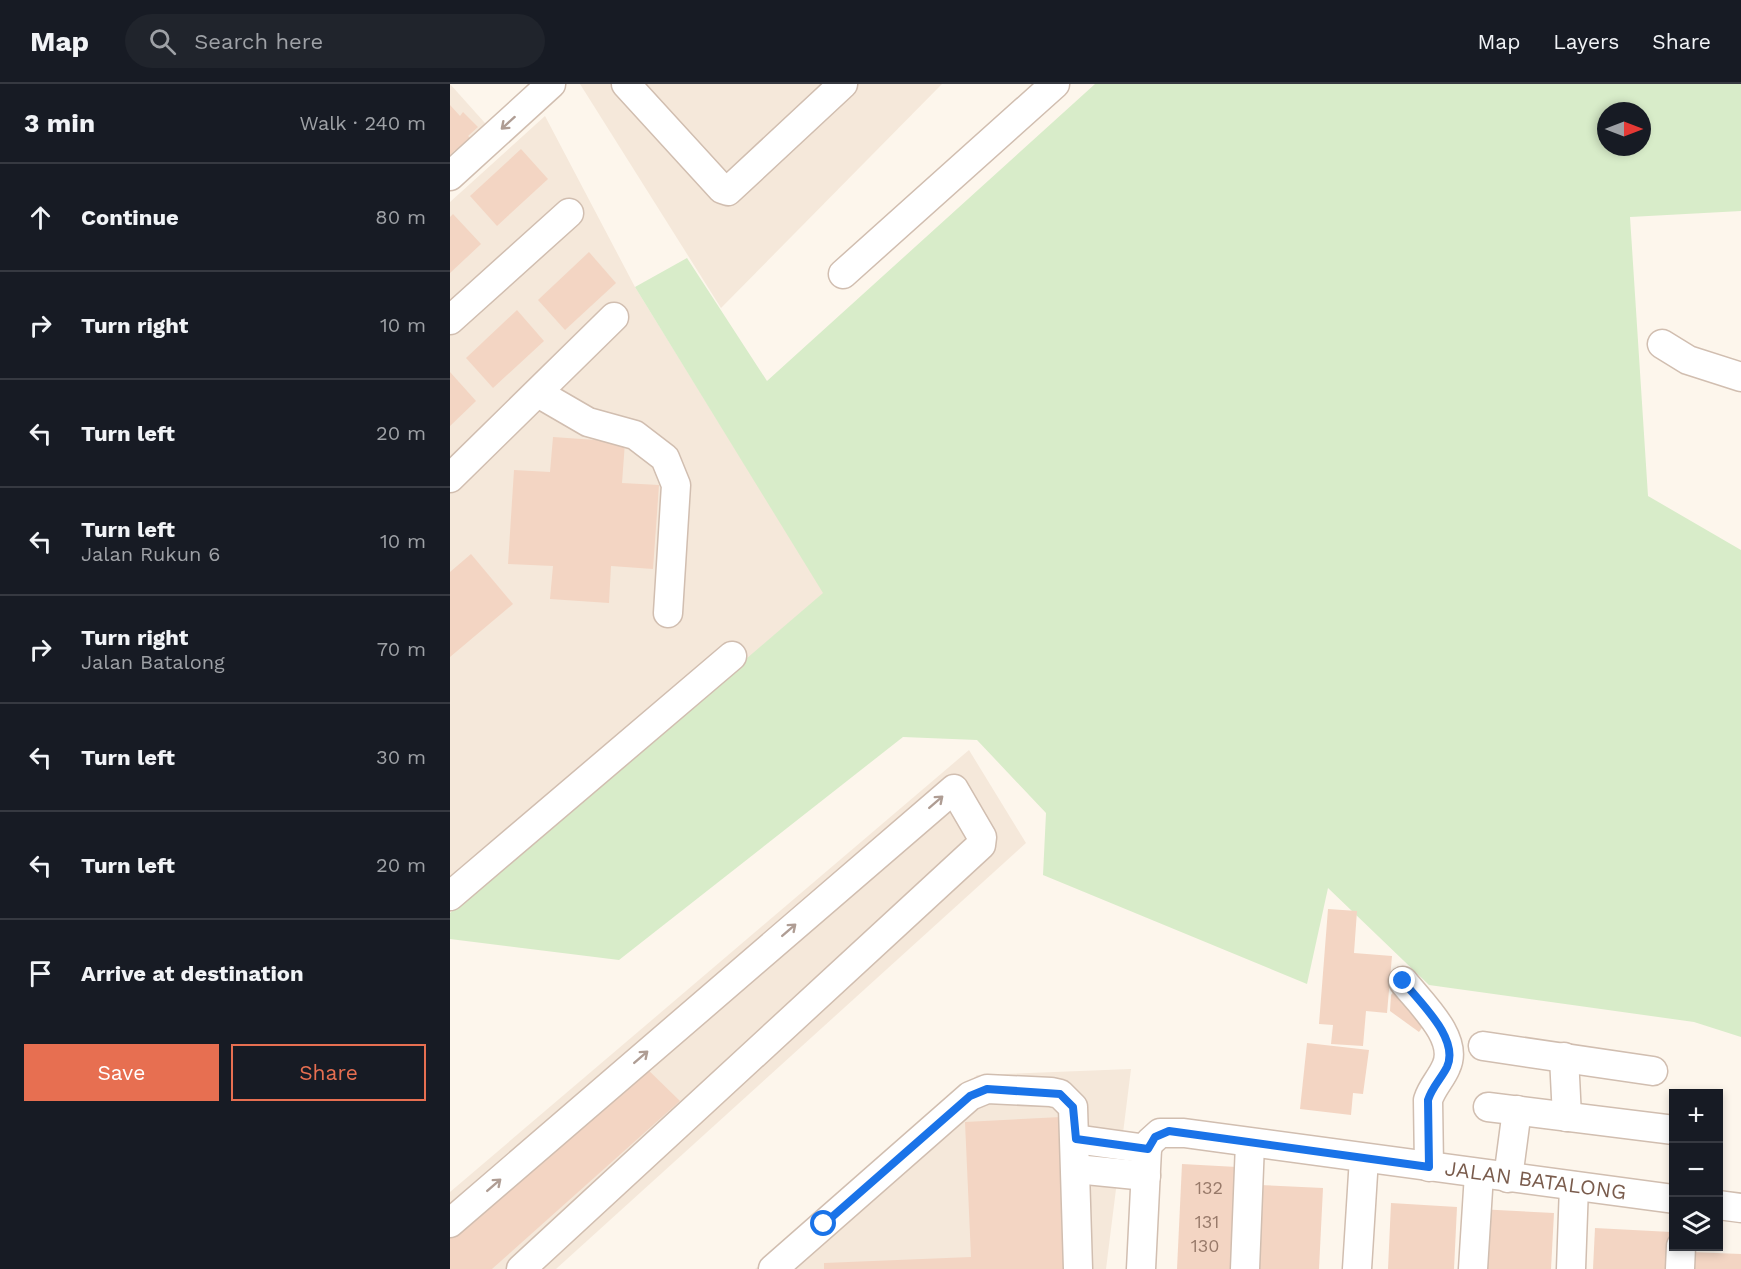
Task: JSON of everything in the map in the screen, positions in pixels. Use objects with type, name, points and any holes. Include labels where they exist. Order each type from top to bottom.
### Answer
[{"type":"street","points":[[450,176],[551,84]]},
{"type":"street","points":[[626,84],[722,189],[728,191],[843,84]]},
{"type":"street","points":[[843,274],[1055,84]]},
{"type":"street","points":[[450,320],[569,213]]},
{"type":"street","points":[[450,478],[614,317]]},
{"type":"street","points":[[1662,344],[1688,360],[1741,377]]},
{"type":"street","points":[[538,393],[588,422],[635,435],[665,458],[676,485],[668,613]]},
{"type":"street","points":[[450,896],[732,656]]},
{"type":"street","points":[[450,1224],[954,789],[982,837],[981,845],[521,1269]]},
{"type":"street","points":[[1403,981],[1443,1034],[1450,1054],[1446,1067],[1428,1100],[1429,1167]]},
{"type":"street","points":[[1483,1046],[1653,1071]]},
{"type":"street","points":[[1564,1058],[1567,1117]]},
{"type":"street","points":[[773,1269],[975,1092],[987,1089],[1060,1094],[1073,1107],[1076,1139],[1078,1269]]},
{"type":"street","points":[[1488,1107],[1669,1129]]},
{"type":"street","points":[[1509,1178],[1517,1110]]},
{"type":"street","name":"JALAN BATALONG","points":[[1147,1163],[1150,1142],[1160,1133],[1184,1133],[1669,1198]]},
{"type":"street","points":[[1076,1139],[1147,1163]]},
{"type":"street","points":[[1245,1269],[1250,1143]]},
{"type":"street","points":[[1357,1269],[1364,1158]]},
{"type":"street","points":[[1076,1169],[1147,1163]]},
{"type":"street","points":[[1141,1269],[1147,1163]]},
{"type":"street","points":[[1473,1269],[1479,1174]]},
{"type":"street","points":[[1571,1269],[1574,1186]]},
{"type":"street","points":[[1723,1206],[1741,1208]]},
{"type":"street","points":[[1680,1269],[1681,1251]]},
{"type":"shaded area","points":[[450,84],[493,132],[450,171]]},
{"type":"shaded area","points":[[580,84],[942,84],[721,308]]},
{"type":"shaded area","points":[[545,116],[635,287],[824,593],[450,913],[450,202]]},
{"type":"shaded area","points":[[969,750],[1026,843],[556,1269],[450,1269],[450,1192]]},
{"type":"shaded area","points":[[1131,1069],[1106,1269],[755,1269],[977,1075]]},
{"type":"green space","points":[[1095,84],[1741,84],[1741,211],[1630,217],[1648,496],[1741,550],[1741,1037],[1694,1022],[1429,985],[1328,888],[1307,984],[1043,875],[1046,813],[977,740],[903,737],[619,960],[450,939],[450,913],[823,593],[635,287],[687,258],[767,381]]},
{"type":"building","points":[[450,105],[460,116],[463,112],[478,127],[468,136],[474,141],[460,155],[455,150],[450,155]]},
{"type":"building","points":[[521,149],[548,179],[497,226],[470,196]]},
{"type":"building","points":[[453,214],[481,244],[450,273],[450,217]]},
{"type":"building","points":[[589,252],[616,283],[565,330],[538,300]]},
{"type":"building","points":[[517,310],[544,341],[493,388],[466,358]]},
{"type":"building","points":[[450,372],[476,401],[450,426]]},
{"type":"building","points":[[553,437],[625,442],[622,483],[659,485],[653,569],[611,566],[609,603],[550,599],[553,566],[508,564],[514,470],[550,472]]},
{"type":"building","points":[[471,554],[513,604],[450,657],[450,572]]},
{"type":"building","points":[[1328,909],[1357,911],[1354,953],[1392,956],[1387,1013],[1366,1011],[1363,1046],[1331,1044],[1333,1025],[1319,1024]]},
{"type":"building","points":[[1405,976],[1440,1003],[1419,1032],[1390,1011],[1391,995]]},
{"type":"building","points":[[1307,1043],[1369,1050],[1363,1094],[1353,1093],[1351,1115],[1300,1109]]},
{"type":"building","points":[[640,1062],[680,1101],[492,1269],[450,1269],[450,1235]]},
{"type":"building","points":[[1061,1117],[1068,1269],[824,1269],[824,1263],[971,1257],[965,1122]]},
{"type":"building","points":[[1182,1164],[1237,1167],[1232,1269],[1177,1269]]},
{"type":"building","points":[[1259,1185],[1323,1188],[1319,1269],[1255,1269]]},
{"type":"building","points":[[1391,1203],[1457,1207],[1454,1269],[1388,1269]]},
{"type":"building","points":[[1478,1209],[1554,1213],[1551,1269],[1475,1269]]},
{"type":"building","points":[[1595,1228],[1669,1232],[1669,1269],[1593,1269]]},
{"type":"building","points":[[1691,1252],[1741,1254],[1741,1269],[1690,1269]]},
{"type":"route","points":[[824,1224],[970,1096],[987,1089],[1060,1094],[1068,1099],[1073,1107],[1076,1139],[1148,1149],[1155,1137],[1169,1131],[1429,1167],[1428,1100],[1446,1067],[1450,1054],[1443,1034],[1403,981]]}]
